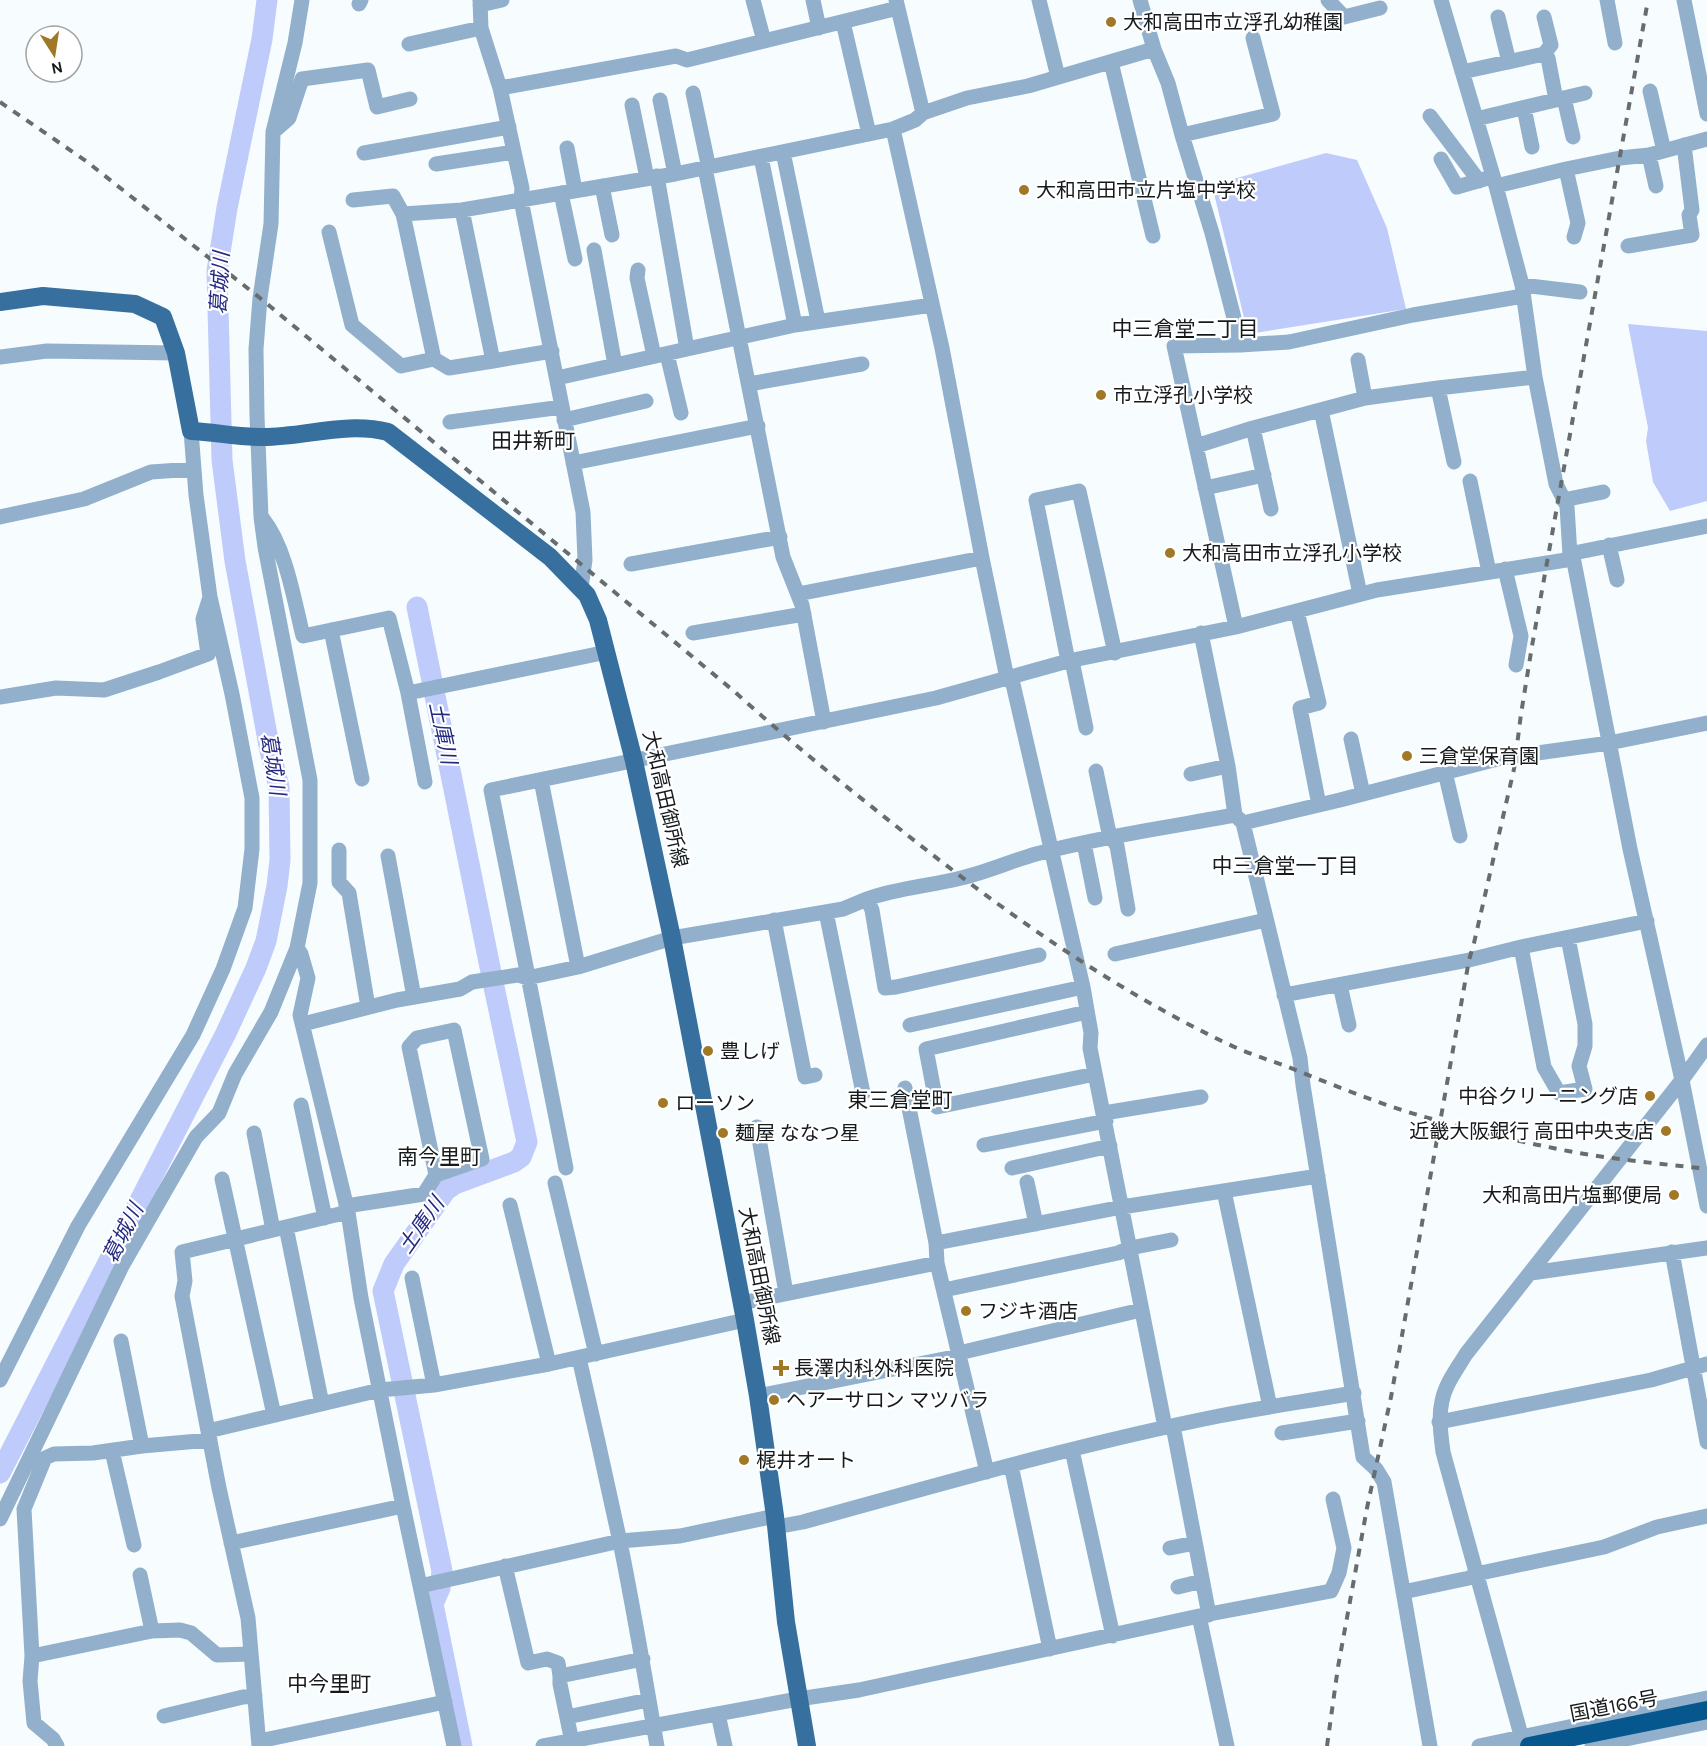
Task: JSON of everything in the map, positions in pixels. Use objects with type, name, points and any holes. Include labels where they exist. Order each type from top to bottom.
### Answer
[{"type":"highway","name":"国道166号","points":[[1525,1743],[1707,1710]]},
{"type":"main road","points":[[0,302],[43,296],[135,304],[163,317],[176,353],[196,431]]},
{"type":"main road","name":"大和高田御所線","points":[[196,431],[253,436],[356,427],[388,432],[550,557],[587,596],[598,620],[607,652],[634,761],[672,938],[758,1396],[776,1522],[786,1622],[807,1746]]},
{"type":"street","points":[[0,1519],[122,1266],[196,1137],[219,1113],[235,1074],[271,1012],[297,948],[310,883],[310,780],[265,547],[253,436],[260,298],[271,224],[273,132],[295,43],[302,0]]},
{"type":"street","points":[[502,0],[480,3],[481,28],[500,88],[522,188],[521,200],[583,512],[585,560],[581,588]]},
{"type":"street","points":[[753,0],[764,41]]},
{"type":"street","points":[[813,0],[819,28]]},
{"type":"street","points":[[1039,0],[1058,77]]},
{"type":"street","points":[[1140,0],[1154,49],[1168,83],[1212,232],[1241,345]]},
{"type":"street","points":[[1328,0],[1344,17],[1380,8]]},
{"type":"street","points":[[1441,0],[1476,119],[1489,181],[1522,290],[1535,377],[1556,484],[1567,506],[1570,555],[1574,562],[1630,849],[1683,1080],[1707,1206]]},
{"type":"street","points":[[1607,0],[1615,43]]},
{"type":"street","points":[[1684,0],[1707,114]]},
{"type":"street","points":[[500,88],[676,56],[687,60],[843,22],[897,4],[923,113]]},
{"type":"street","points":[[1498,17],[1509,62]]},
{"type":"street","points":[[1462,72],[1544,54],[1551,45],[1544,17]]},
{"type":"street","points":[[843,22],[869,134]]},
{"type":"street","points":[[409,44],[481,28]]},
{"type":"street","points":[[1182,135],[1273,114],[1253,38]]},
{"type":"street","points":[[403,214],[462,210],[675,174],[893,129],[915,120],[923,113],[967,98],[1028,86],[1154,49]]},
{"type":"street","points":[[1544,54],[1548,58],[1573,137]]},
{"type":"street","points":[[1111,62],[1153,236]]},
{"type":"street","points":[[273,132],[289,118],[302,79],[368,70],[377,108],[410,99]]},
{"type":"street","points":[[1650,91],[1656,153],[1656,186]]},
{"type":"street","points":[[693,93],[708,164],[705,168],[783,557],[804,614],[824,722]]},
{"type":"street","points":[[1476,119],[1585,93]]},
{"type":"street","points":[[660,100],[675,174]]},
{"type":"street","points":[[632,105],[652,177],[687,349]]},
{"type":"street","points":[[1524,108],[1532,147]]},
{"type":"street","points":[[1430,116],[1489,181]]},
{"type":"street","points":[[364,153],[509,127]]},
{"type":"street","points":[[893,129],[932,305],[1008,678],[1013,684],[1083,987],[1091,1033],[1090,1048],[1141,1310],[1195,1543],[1202,1581],[1204,1616],[1227,1746]]},
{"type":"street","points":[[1441,159],[1457,187],[1656,153],[1707,139]]},
{"type":"street","points":[[1628,246],[1692,236],[1689,215],[1692,210],[1684,145]]},
{"type":"street","points":[[567,148],[568,192],[575,259]]},
{"type":"street","points":[[436,164],[514,152]]},
{"type":"street","points":[[783,152],[818,321]]},
{"type":"street","points":[[761,157],[795,325]]},
{"type":"street","points":[[1566,169],[1578,222],[1574,237]]},
{"type":"street","points":[[602,186],[612,235]]},
{"type":"street","points":[[353,200],[393,196],[403,214],[434,359]]},
{"type":"street","points":[[462,210],[493,361]]},
{"type":"street","points":[[329,232],[352,325],[401,366],[434,359],[449,368],[552,351]]},
{"type":"street","points":[[594,250],[615,365]]},
{"type":"street","points":[[639,270],[637,278],[681,413]]},
{"type":"street","points":[[1236,627],[1174,346],[1289,342],[1522,290],[1580,292]]},
{"type":"street","points":[[556,378],[795,325],[932,305]]},
{"type":"street","points":[[0,357],[47,351],[176,353]]},
{"type":"street","points":[[1358,360],[1365,398]]},
{"type":"street","points":[[749,384],[862,364]]},
{"type":"street","points":[[1196,446],[1365,398],[1535,377]]},
{"type":"street","points":[[1438,388],[1454,462]]},
{"type":"street","points":[[450,422],[563,413],[646,402]]},
{"type":"street","points":[[1321,410],[1360,594]]},
{"type":"street","points":[[573,463],[758,426]]},
{"type":"street","points":[[1253,428],[1271,509]]},
{"type":"street","points":[[0,1380],[78,1226],[193,1035],[223,969],[245,908],[252,849],[252,798],[210,597],[194,469],[196,431]]},
{"type":"street","points":[[0,517],[84,499],[151,472],[194,469]]},
{"type":"street","points":[[1205,488],[1264,476]]},
{"type":"street","points":[[1470,480],[1489,572]]},
{"type":"street","points":[[1086,728],[1036,500],[1079,491],[1115,653]]},
{"type":"street","points":[[1563,500],[1603,492]]},
{"type":"street","points":[[261,517],[273,532],[289,579],[303,636],[389,618],[408,693],[425,782]]},
{"type":"street","points":[[567,1168],[490,790],[936,698],[1070,661],[1236,627],[1377,590],[1566,560],[1570,555],[1609,545],[1707,526]]},
{"type":"street","points":[[631,564],[780,537]]},
{"type":"street","points":[[1609,545],[1617,580]]},
{"type":"street","points":[[798,594],[982,558]]},
{"type":"street","points":[[1505,569],[1521,636],[1516,665]]},
{"type":"street","points":[[0,697],[56,688],[104,690],[208,654],[203,619],[210,597]]},
{"type":"street","points":[[1297,611],[1319,704],[1300,708],[1319,805]]},
{"type":"street","points":[[693,633],[804,614]]},
{"type":"street","points":[[331,630],[362,779]]},
{"type":"street","points":[[1201,633],[1239,819],[1268,925],[1300,1058],[1363,1457],[1376,1469],[1384,1482],[1430,1746]]},
{"type":"street","points":[[408,693],[607,652]]},
{"type":"street","points":[[303,1024],[368,1007],[460,989],[472,982],[518,975],[527,978],[578,967],[672,938],[843,909],[886,892],[961,878],[1084,843],[1319,805],[1501,758],[1609,743],[1707,724]]},
{"type":"street","points":[[1351,739],[1363,794]]},
{"type":"street","points":[[1191,774],[1228,766]]},
{"type":"street","points":[[1096,771],[1111,838],[1117,846],[1128,909]]},
{"type":"street","points":[[1444,772],[1460,836]]},
{"type":"street","points":[[541,780],[578,967]]},
{"type":"street","points":[[1084,843],[1095,898]]},
{"type":"street","points":[[339,850],[339,882],[349,893],[368,1007]]},
{"type":"street","points":[[388,856],[414,998]]},
{"type":"street","points":[[867,899],[872,910],[885,988],[1039,955]]},
{"type":"street","points":[[826,912],[864,1093]]},
{"type":"street","points":[[774,920],[805,1077],[815,1075]]},
{"type":"street","points":[[1284,996],[1469,960],[1647,921]]},
{"type":"street","points":[[1163,951],[1268,925]]},
{"type":"street","points":[[1115,954],[1268,925]]},
{"type":"street","points":[[1521,947],[1544,1067],[1559,1093],[1585,1089],[1580,1066],[1585,1046],[1585,1024],[1568,938]]},
{"type":"street","points":[[297,948],[308,978],[300,1015],[347,1209],[361,1298],[454,1746]]},
{"type":"street","points":[[1340,985],[1348,1025]]},
{"type":"street","points":[[910,1025],[1083,987]]},
{"type":"street","points":[[1088,1012],[926,1048],[938,1107],[1095,1074]]},
{"type":"street","points":[[435,1175],[409,1047],[417,1038],[454,1030],[482,1159],[435,1175],[424,1194],[347,1209],[325,1218],[182,1252],[185,1281],[182,1296],[248,1618],[259,1743],[445,1702]]},
{"type":"street","points":[[1525,1743],[1443,1452],[1439,1422],[1441,1405],[1446,1387],[1466,1354],[1683,1080],[1707,1045]]},
{"type":"street","points":[[905,1088],[936,1243],[937,1263],[987,1472]]},
{"type":"street","points":[[984,1145],[1201,1097]]},
{"type":"street","points":[[301,1105],[325,1218]]},
{"type":"street","points":[[757,1127],[786,1293]]},
{"type":"street","points":[[254,1133],[322,1404]]},
{"type":"street","points":[[1012,1168],[1110,1146]]},
{"type":"street","points":[[936,1243],[1122,1207],[1318,1176]]},
{"type":"street","points":[[222,1179],[274,1415]]},
{"type":"street","points":[[1027,1182],[1036,1224]]},
{"type":"street","points":[[555,1183],[596,1354]]},
{"type":"street","points":[[1224,1191],[1269,1407]]},
{"type":"street","points":[[510,1205],[549,1364]]},
{"type":"street","points":[[944,1290],[1172,1240]]},
{"type":"street","points":[[1531,1274],[1707,1248]]},
{"type":"street","points":[[1672,1252],[1700,1366],[1707,1442]]},
{"type":"street","points":[[57,1746],[53,1739],[34,1723],[30,1681],[32,1656],[24,1509],[45,1458],[54,1454],[112,1451],[209,1435],[274,1415],[380,1390],[434,1385],[579,1358],[743,1311],[786,1293],[937,1263]]},
{"type":"street","points":[[412,1278],[434,1385]]},
{"type":"street","points":[[758,1396],[959,1354],[1141,1310]]},
{"type":"street","points":[[121,1341],[142,1446]]},
{"type":"street","points":[[579,1358],[620,1541],[657,1746]]},
{"type":"street","points":[[1439,1422],[1652,1380],[1700,1366]]},
{"type":"street","points":[[420,1586],[620,1541],[680,1536],[776,1522],[803,1522],[1169,1426],[1354,1393]]},
{"type":"street","points":[[1282,1433],[1358,1421]]},
{"type":"street","points":[[1071,1450],[1113,1636]]},
{"type":"street","points":[[112,1451],[134,1545]]},
{"type":"street","points":[[1011,1466],[1050,1649]]},
{"type":"street","points":[[548,1746],[798,1699],[859,1690],[1331,1591],[1339,1573],[1344,1548],[1333,1499]]},
{"type":"street","points":[[231,1543],[403,1506]]},
{"type":"street","points":[[1403,1592],[1604,1547],[1657,1527],[1707,1516]]},
{"type":"street","points":[[1170,1548],[1195,1543]]},
{"type":"street","points":[[505,1566],[528,1663],[547,1659],[558,1664],[572,1742]]},
{"type":"street","points":[[140,1575],[152,1631]]},
{"type":"street","points":[[1178,1587],[1202,1581]]},
{"type":"street","points":[[32,1656],[152,1631],[180,1630],[191,1633],[217,1655],[251,1654]]},
{"type":"street","points":[[560,1676],[643,1659]]},
{"type":"street","points":[[164,1716],[255,1696]]},
{"type":"street","points":[[1479,1746],[1525,1743],[1707,1698]]},
{"type":"street","points":[[567,1717],[648,1700]]},
{"type":"street","points":[[718,1714],[725,1746]]},
{"type":"street","points":[[1592,1746],[1707,1722]]},
{"type":"water","points":[[1326,153],[1357,160],[1387,228],[1406,309],[1255,333],[1246,326],[1212,185]]},
{"type":"water","points":[[1628,324],[1707,331],[1707,501],[1670,511],[1653,482],[1646,441],[1648,428]]},
{"type":"waterway","name":"葛城川","points":[[0,1473],[226,1033],[266,941],[277,886],[280,860],[279,787],[270,751],[235,561],[222,460],[217,271],[227,208],[262,39],[267,0]]},
{"type":"waterway","name":"土庫川","points":[[417,607],[527,1142],[521,1157],[514,1162],[455,1184],[446,1190],[394,1264],[383,1291],[442,1571],[440,1588],[433,1604],[462,1746]]},
{"type":"railway","points":[[1327,1746],[1338,1667],[1367,1508],[1391,1397],[1469,960],[1514,769],[1532,646],[1648,0]]},
{"type":"railway","points":[[0,102],[86,161],[260,298],[735,692],[798,747],[906,834],[982,892],[1060,948],[1101,974],[1234,1047],[1402,1110],[1485,1133],[1572,1152],[1707,1169]]},
{"type":"place","name":"大和高田市立浮孔幼稚園","points":[[1111,22]]},
{"type":"place","name":"大和高田市立片塩中学校","points":[[1024,190]]},
{"type":"place","name":"市立浮孔小学校","points":[[1101,395]]},
{"type":"place","name":"大和高田市立浮孔小学校","points":[[1170,553]]},
{"type":"place","name":"三倉堂保育園","points":[[1407,756]]},
{"type":"place","name":"豊しげ","points":[[708,1051]]},
{"type":"place","name":"中谷クリーニング店","points":[[1650,1096]]},
{"type":"place","name":"ローソン","points":[[663,1103]]},
{"type":"place","name":"近畿大阪銀行 高田中央支店","points":[[1666,1131]]},
{"type":"place","name":"麺屋 ななつ星","points":[[723,1133]]},
{"type":"place","name":"大和高田片塩郵便局","points":[[1674,1195]]},
{"type":"place","name":"フジキ酒店","points":[[966,1311]]},
{"type":"place","name":"長澤内科外科医院","points":[[781,1368]]},
{"type":"place","name":"ヘアーサロン マツバラ","points":[[774,1400]]},
{"type":"place","name":"梶井オート","points":[[744,1460]]},
{"type":"district","name":"中三倉堂二丁目","points":[[1185,329]]},
{"type":"district","name":"田井新町","points":[[533,441]]},
{"type":"district","name":"中三倉堂一丁目","points":[[1285,866]]},
{"type":"district","name":"東三倉堂町","points":[[900,1100]]},
{"type":"district","name":"南今里町","points":[[439,1157]]},
{"type":"district","name":"中今里町","points":[[329,1684]]}]
